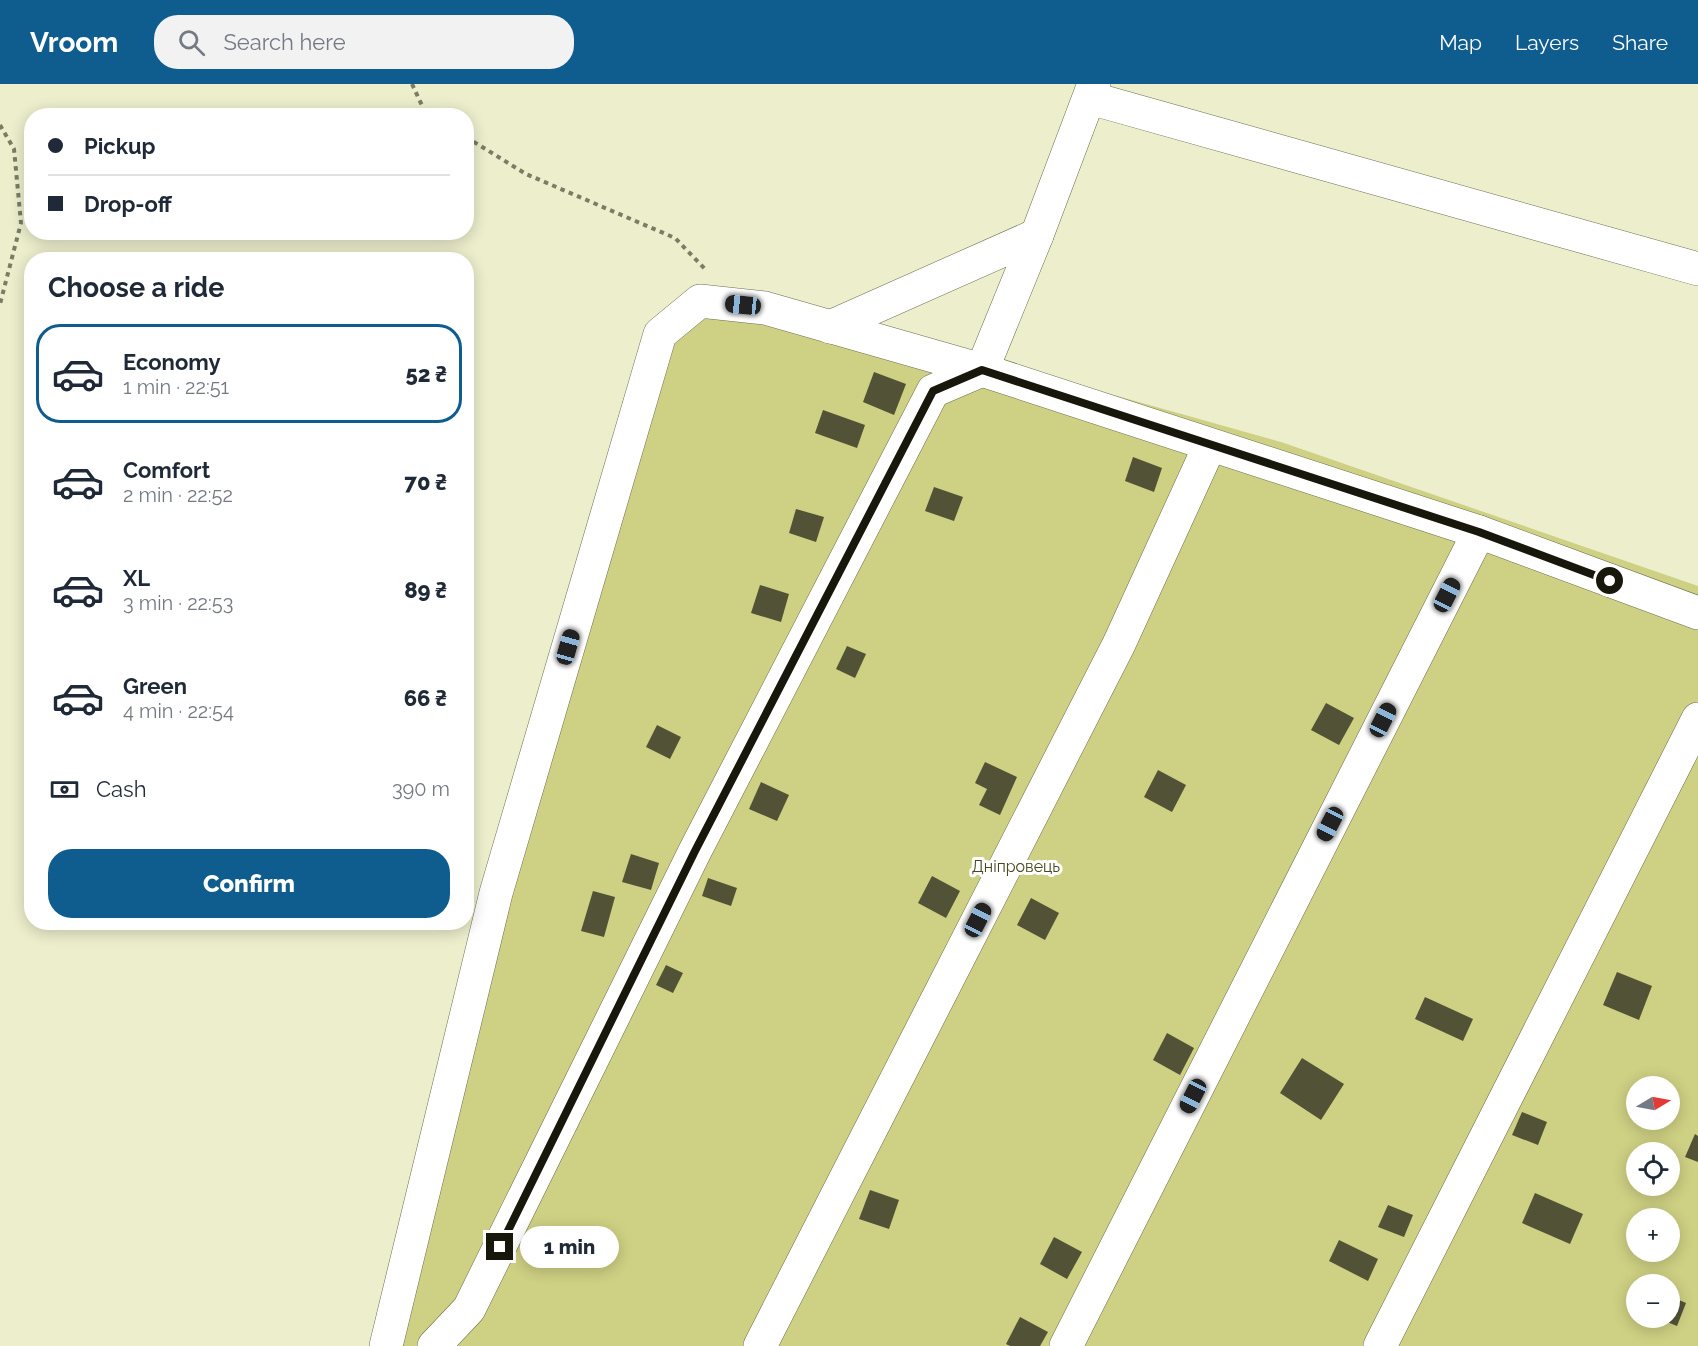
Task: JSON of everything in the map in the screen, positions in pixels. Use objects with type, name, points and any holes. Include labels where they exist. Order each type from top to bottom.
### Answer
[{"type":"street","points":[[434,1346],[469,1310],[695,851],[933,391],[982,370],[1092,91],[1698,269]]},
{"type":"street","points":[[830,327],[1037,235]]},
{"type":"street","points":[[386,1346],[496,893],[660,334],[700,300],[765,308],[982,370],[1479,532],[1698,613]]},
{"type":"street","points":[[760,1346],[1119,644],[1210,445]]},
{"type":"street","points":[[1066,1346],[1479,532]]},
{"type":"street","points":[[1380,1346],[1698,719]]},
{"type":"path","points":[[412,84],[423,108]]},
{"type":"path","points":[[0,125],[14,149],[21,223],[0,304]]},
{"type":"path","points":[[474,142],[526,174],[675,238],[708,272],[700,300]]},
{"type":"green space","name":"Дніпровець","points":[[748,292],[1281,442],[1698,586],[1698,1346],[401,1346],[515,865],[677,321]]},
{"type":"building","points":[[874,372],[906,384],[894,415],[863,402]]},
{"type":"building","points":[[823,410],[865,425],[857,448],[815,433]]},
{"type":"building","points":[[1133,457],[1162,468],[1154,492],[1125,481]]},
{"type":"building","points":[[934,487],[963,497],[954,521],[925,511]]},
{"type":"building","points":[[796,509],[824,517],[816,542],[789,533]]},
{"type":"building","points":[[760,585],[789,594],[781,622],[751,613]]},
{"type":"building","points":[[847,646],[866,654],[855,678],[836,669]]},
{"type":"building","points":[[1326,703],[1354,718],[1339,745],[1311,730]]},
{"type":"building","points":[[657,725],[681,737],[670,759],[646,747]]},
{"type":"building","points":[[985,762],[1017,777],[1000,815],[979,805],[987,789],[975,783]]},
{"type":"building","points":[[1158,770],[1186,785],[1172,812],[1144,797]]},
{"type":"building","points":[[761,782],[789,795],[777,821],[749,809]]},
{"type":"building","points":[[631,854],[659,863],[651,890],[622,882]]},
{"type":"building","points":[[932,876],[960,891],[946,918],[918,903]]},
{"type":"building","points":[[708,878],[737,888],[731,906],[702,896]]},
{"type":"building","points":[[593,891],[615,897],[604,937],[581,931]]},
{"type":"building","points":[[1031,898],[1059,913],[1045,940],[1017,925]]},
{"type":"building","points":[[666,965],[683,973],[673,993],[656,985]]},
{"type":"building","points":[[1617,972],[1652,986],[1639,1020],[1603,1005]]},
{"type":"building","points":[[1425,997],[1473,1019],[1463,1041],[1415,1019]]},
{"type":"building","points":[[1167,1033],[1194,1048],[1180,1075],[1153,1060]]},
{"type":"building","points":[[1302,1058],[1344,1084],[1321,1120],[1280,1093]]},
{"type":"building","points":[[1522,1112],[1547,1122],[1538,1145],[1512,1135]]},
{"type":"building","points":[[1695,1134],[1698,1136],[1698,1162],[1685,1157]]},
{"type":"building","points":[[870,1190],[899,1200],[889,1229],[859,1219]]},
{"type":"building","points":[[1535,1193],[1583,1214],[1570,1244],[1522,1223]]},
{"type":"building","points":[[1388,1205],[1413,1215],[1404,1237],[1378,1227]]},
{"type":"building","points":[[1054,1237],[1082,1252],[1067,1279],[1040,1264]]},
{"type":"building","points":[[1339,1240],[1378,1259],[1368,1281],[1329,1261]]},
{"type":"building","points":[[1680,1300],[1686,1303],[1680,1318]]},
{"type":"building","points":[[1020,1317],[1048,1332],[1040,1346],[1006,1344]]},
{"type":"route","points":[[500,1247],[695,851],[933,391],[982,370],[1479,532],[1610,581]]}]
